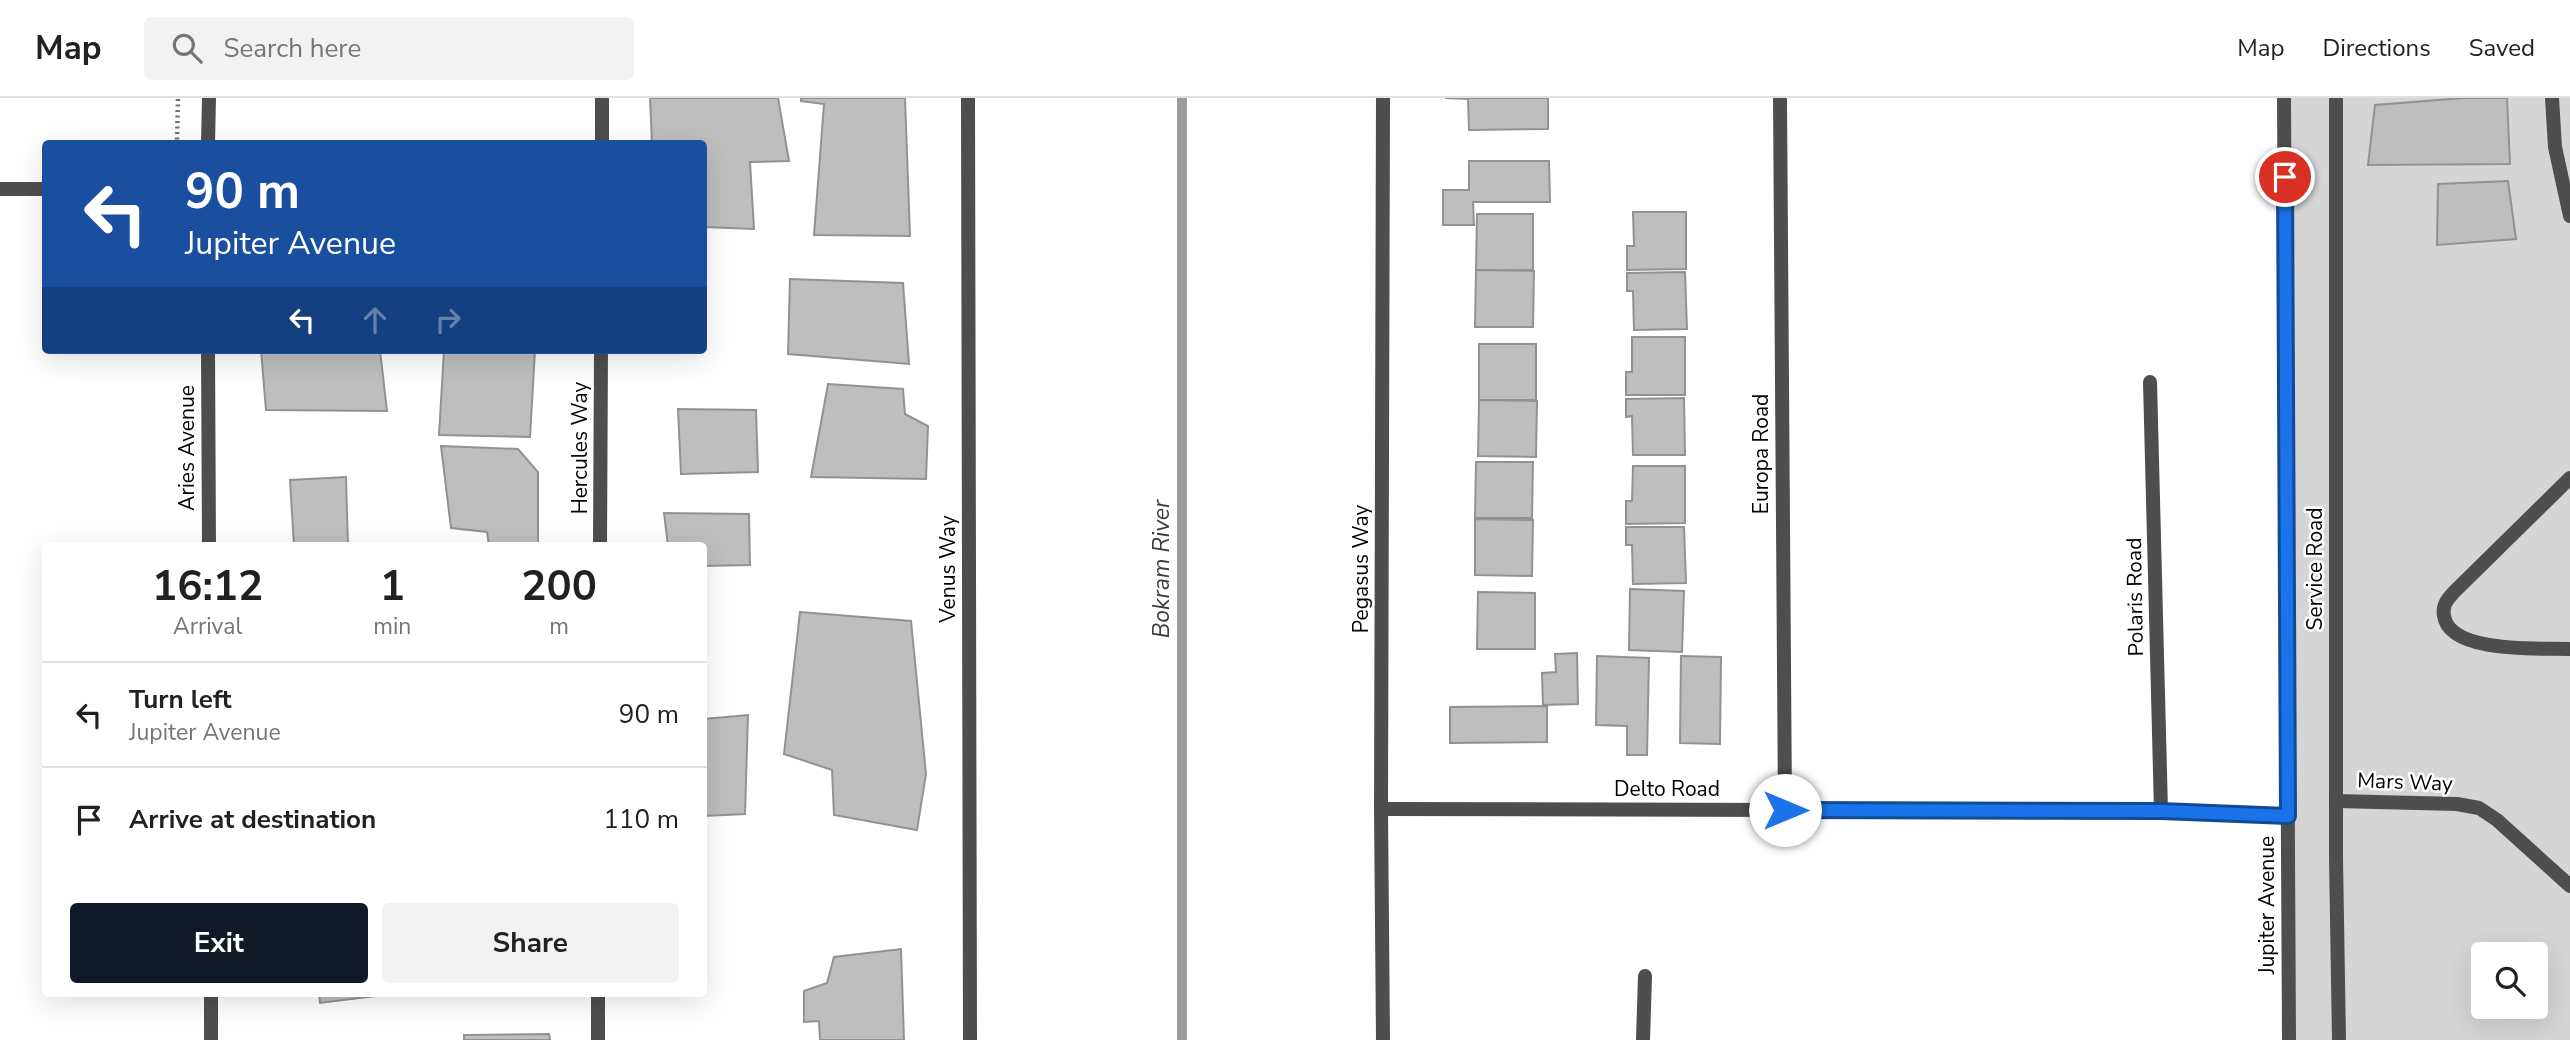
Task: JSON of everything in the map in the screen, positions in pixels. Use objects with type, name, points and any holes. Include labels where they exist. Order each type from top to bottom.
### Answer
[{"type":"street","points":[[208,140],[209,98]]},
{"type":"street","points":[[602,98],[602,140]]},
{"type":"street","name":"Venus Way","points":[[968,98],[970,1040]]},
{"type":"street","name":"Pegasus Way","points":[[1383,98],[1381,809],[1384,1040]]},
{"type":"street","name":"Europa Road","points":[[1780,98],[1785,810]]},
{"type":"street","name":"Jupiter Avenue","points":[[2284,98],[2289,1040]]},
{"type":"street","name":"Service Road","points":[[2336,98],[2336,801],[2339,1040]]},
{"type":"street","points":[[2552,98],[2555,147],[2570,216]]},
{"type":"street","points":[[0,189],[42,189]]},
{"type":"street","name":"Aries Avenue","points":[[208,354],[209,542]]},
{"type":"street","name":"Hercules Way","points":[[600,542],[601,354]]},
{"type":"street","name":"Polaris Road","points":[[2150,382],[2161,811]]},
{"type":"street","points":[[2570,478],[2454,592],[2443,609],[2444,621],[2453,632],[2468,640],[2517,647],[2570,649]]},
{"type":"street","name":"Mars Way","points":[[2336,801],[2457,804],[2479,808],[2497,820],[2570,886]]},
{"type":"street","name":"Delto Road","points":[[1381,809],[2161,811],[2288,816]]},
{"type":"street","points":[[1643,1040],[1645,976]]},
{"type":"street","points":[[211,997],[211,1040]]},
{"type":"street","points":[[598,997],[598,1040]]},
{"type":"path","points":[[177,140],[178,98]]},
{"type":"shaded area","points":[[2284,98],[2570,98],[2570,1040],[2289,1040]]},
{"type":"building","points":[[650,98],[778,98],[789,161],[750,162],[754,229],[707,227],[707,140],[652,140]]},
{"type":"building","points":[[801,98],[905,98],[910,236],[814,235],[824,104],[801,101]]},
{"type":"building","points":[[1445,98],[1548,98],[1548,129],[1469,130],[1468,99]]},
{"type":"building","points":[[2463,98],[2507,98],[2510,164],[2368,165],[2375,105]]},
{"type":"building","points":[[1469,161],[1549,161],[1550,202],[1473,202],[1474,225],[1443,225],[1443,190],[1469,190]]},
{"type":"building","points":[[2508,181],[2516,239],[2437,245],[2438,184]]},
{"type":"building","points":[[1633,212],[1686,212],[1686,269],[1627,270],[1627,246],[1634,246]]},
{"type":"building","points":[[1477,214],[1533,214],[1533,270],[1476,270]]},
{"type":"building","points":[[1476,270],[1534,271],[1533,327],[1475,327]]},
{"type":"building","points":[[1685,272],[1687,329],[1634,330],[1633,291],[1627,291],[1627,273]]},
{"type":"building","points":[[790,279],[903,283],[909,364],[788,354]]},
{"type":"building","points":[[1632,337],[1685,337],[1685,395],[1626,395],[1626,372],[1632,372]]},
{"type":"building","points":[[1479,344],[1536,344],[1536,400],[1479,400]]},
{"type":"building","points":[[261,354],[380,354],[387,411],[266,410]]},
{"type":"building","points":[[444,354],[535,354],[530,437],[439,435]]},
{"type":"building","points":[[828,384],[903,389],[905,414],[928,426],[926,479],[811,477]]},
{"type":"building","points":[[1684,398],[1685,455],[1633,455],[1632,416],[1626,417],[1626,399]]},
{"type":"building","points":[[1479,400],[1537,401],[1536,457],[1478,456]]},
{"type":"building","points":[[678,409],[756,410],[758,472],[681,474]]},
{"type":"building","points":[[441,446],[518,449],[538,472],[538,542],[488,542],[487,532],[451,528]]},
{"type":"building","points":[[1476,462],[1533,462],[1532,518],[1475,518]]},
{"type":"building","points":[[1633,466],[1685,466],[1685,523],[1626,524],[1626,501],[1632,501]]},
{"type":"building","points":[[346,477],[348,542],[294,542],[290,480]]},
{"type":"building","points":[[664,513],[749,514],[750,565],[707,566],[707,542],[668,542]]},
{"type":"building","points":[[1475,519],[1533,520],[1532,576],[1475,575]]},
{"type":"building","points":[[1626,527],[1684,527],[1686,583],[1633,584],[1632,545],[1626,545]]},
{"type":"building","points":[[1630,589],[1684,591],[1682,652],[1629,650]]},
{"type":"building","points":[[1478,592],[1535,593],[1535,649],[1477,649]]},
{"type":"building","points":[[800,612],[911,621],[926,774],[917,830],[834,815],[832,770],[784,754]]},
{"type":"building","points":[[1577,653],[1578,704],[1543,705],[1542,673],[1556,672],[1555,654]]},
{"type":"building","points":[[1597,656],[1649,658],[1647,755],[1627,755],[1627,726],[1596,725]]},
{"type":"building","points":[[1681,656],[1721,657],[1720,744],[1680,743]]},
{"type":"building","points":[[1547,706],[1547,742],[1450,743],[1450,707]]},
{"type":"building","points":[[748,715],[745,814],[707,816],[707,719]]},
{"type":"building","points":[[901,949],[904,1040],[820,1040],[819,1021],[804,1022],[804,991],[827,983],[834,957]]},
{"type":"building","points":[[319,997],[367,997],[320,1003]]},
{"type":"building","points":[[549,1034],[550,1040],[464,1040],[464,1035]]},
{"type":"waterway","name":"Bokram River","points":[[1182,98],[1182,1040]]},
{"type":"route","points":[[1785,810],[2161,811],[2288,816],[2285,177]]}]
